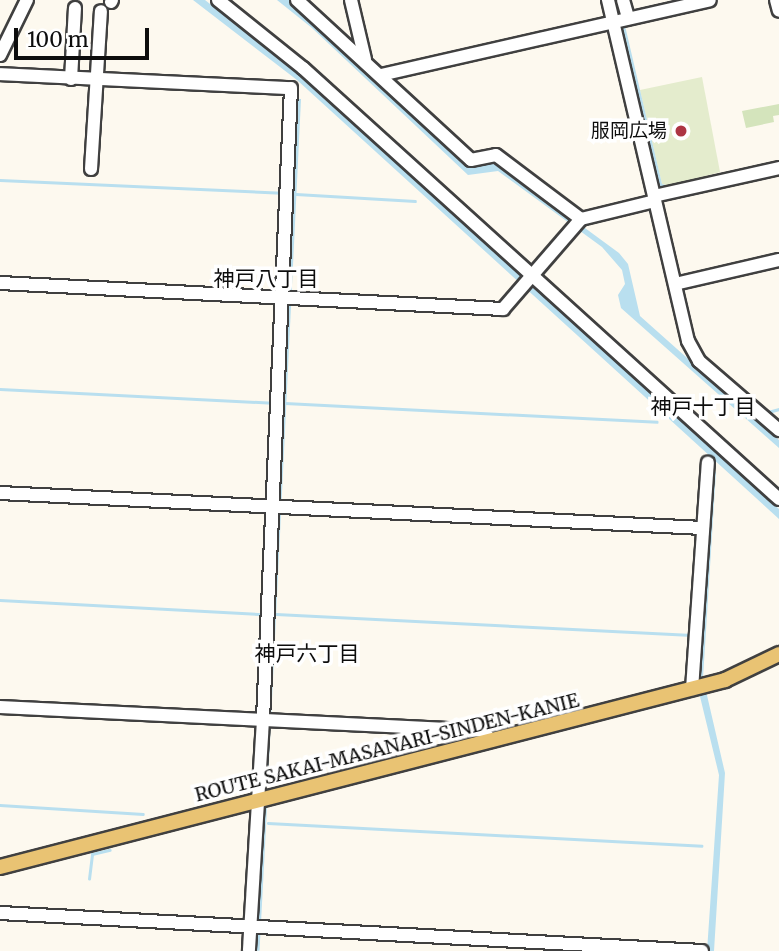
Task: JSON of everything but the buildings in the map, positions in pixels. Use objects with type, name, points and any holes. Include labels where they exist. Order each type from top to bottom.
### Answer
[{"type":"main road","name":"ROUTE SAKAI-MASANARI-SINDEN-KANIE","points":[[0,866],[692,689],[743,674],[779,654]]},
{"type":"street","points":[[0,55],[27,0]]},
{"type":"street","points":[[218,0],[303,68],[779,499]]},
{"type":"street","points":[[297,0],[382,75],[471,160],[496,155],[578,223]]},
{"type":"street","points":[[351,0],[365,60]]},
{"type":"street","points":[[608,0],[693,353],[779,430]]},
{"type":"street","points":[[623,0],[628,18]]},
{"type":"street","points":[[382,75],[628,18],[668,5],[710,0]]},
{"type":"street","points":[[776,0],[779,11]]},
{"type":"street","points":[[71,79],[75,8]]},
{"type":"street","points":[[91,169],[101,11]]},
{"type":"street","points":[[0,74],[291,89],[286,297],[267,720],[256,802],[255,925],[249,951]]},
{"type":"street","points":[[0,283],[503,309],[578,223],[655,199],[779,168]]},
{"type":"street","points":[[675,284],[779,260]]},
{"type":"street","points":[[692,689],[708,463]]},
{"type":"street","points":[[0,493],[702,528]]},
{"type":"street","points":[[0,708],[483,731],[492,741]]},
{"type":"street","points":[[0,913],[702,951]]},
{"type":"green space","name":"服岡広場","points":[[702,77],[720,172],[669,186],[662,184],[640,90]]},
{"type":"green space","points":[[779,104],[779,115],[773,116],[774,122],[746,128],[742,111]]},
{"type":"water","points":[[193,0],[205,0],[287,65],[298,69],[779,509],[779,519],[297,80]]},
{"type":"water","points":[[277,0],[289,0],[317,22],[470,166],[495,162],[619,253],[628,264],[640,316],[779,440],[779,448],[621,308],[618,295],[625,284],[622,270],[602,247],[498,171],[468,175],[312,28]]},
{"type":"water","points":[[614,0],[619,0],[662,184],[669,186],[779,160],[779,163],[661,190]]},
{"type":"water","points":[[296,99],[301,99],[268,783],[262,784]]},
{"type":"water","points":[[709,468],[716,472],[703,678],[725,773],[714,951],[707,951],[719,775],[696,680]]},
{"type":"water","points":[[262,808],[267,808],[260,951],[255,951]]},
{"type":"waterway","points":[[0,180],[281,193]]},
{"type":"waterway","points":[[296,194],[415,201]]},
{"type":"waterway","points":[[0,389],[272,403]]},
{"type":"waterway","points":[[285,403],[657,422]]},
{"type":"waterway","points":[[768,412],[779,409]]},
{"type":"waterway","points":[[0,600],[262,614]]},
{"type":"waterway","points":[[276,614],[691,635]]},
{"type":"waterway","points":[[0,805],[143,814]]},
{"type":"waterway","points":[[268,823],[701,846]]},
{"type":"waterway","points":[[89,879],[92,854],[110,850]]},
{"type":"place","name":"服岡広場","points":[[681,131]]},
{"type":"district","name":"神戸八丁目","points":[[266,279]]},
{"type":"district","name":"神戸十丁目","points":[[703,407]]},
{"type":"district","name":"神戸六丁目","points":[[307,654]]}]
